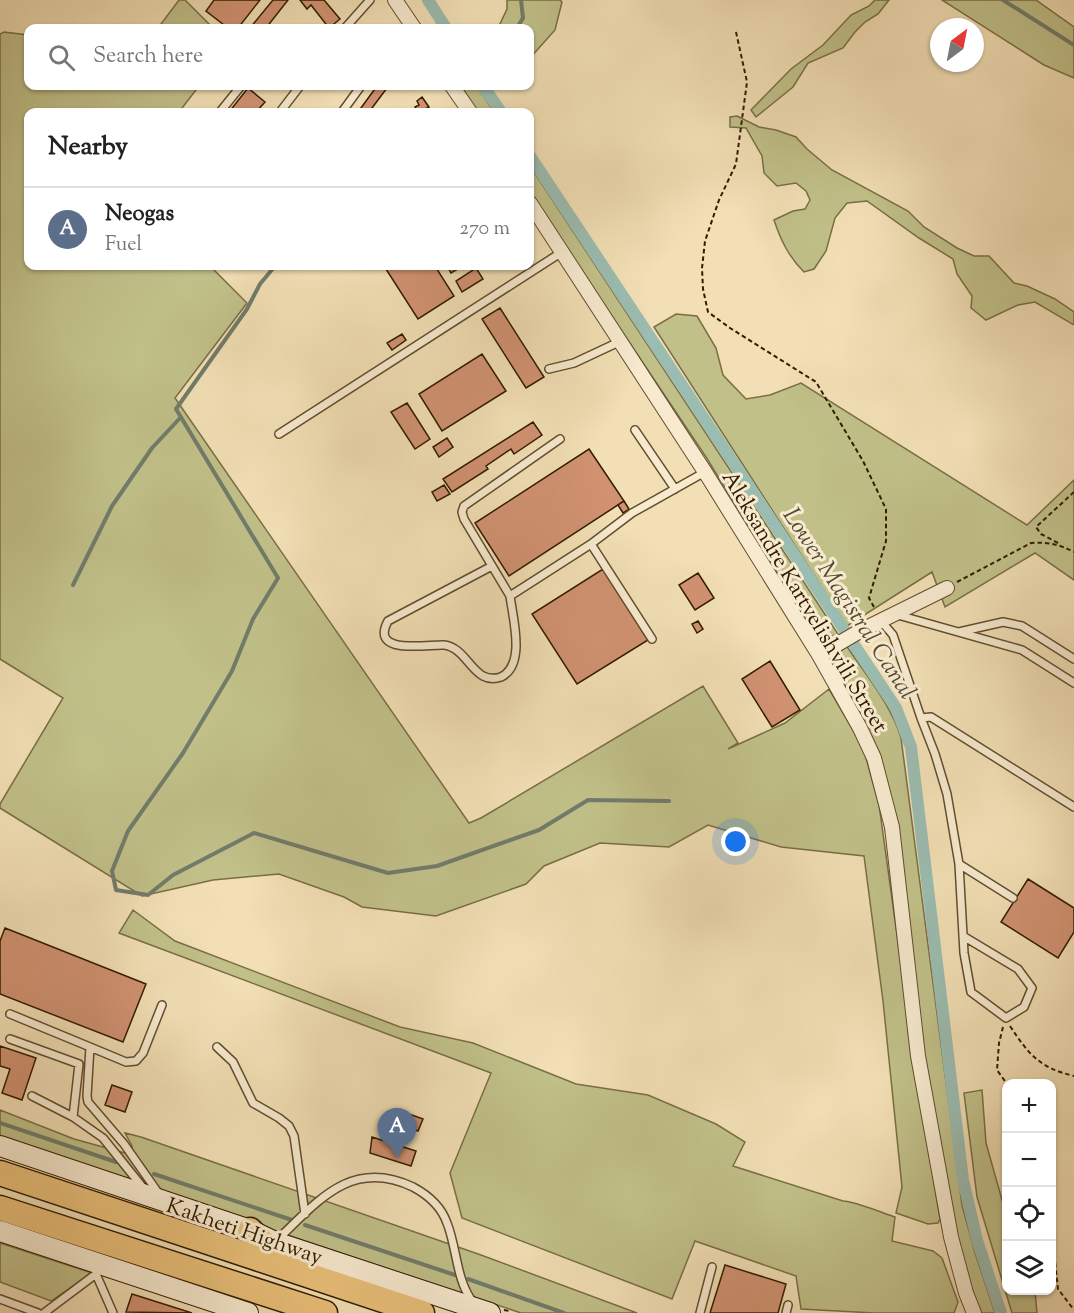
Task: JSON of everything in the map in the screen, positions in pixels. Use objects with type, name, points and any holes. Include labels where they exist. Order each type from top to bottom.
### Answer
[{"type":"highway","name":"Kakheti Highway","points":[[0,1173],[422,1313]]},
{"type":"highway","points":[[0,1208],[325,1313]]},
{"type":"highway","points":[[250,1230],[289,1269]]},
{"type":"street","points":[[395,0],[411,24]]},
{"type":"street","points":[[455,90],[467,108]]},
{"type":"street","name":"Aleksandre Kartvelishvili Street","points":[[534,209],[825,652],[869,748],[886,799],[892,827],[918,1056],[951,1237],[966,1293],[974,1313]]},
{"type":"street","points":[[825,652],[860,631],[947,588]]},
{"type":"street","name":"Kakheti Highway","points":[[0,1146],[250,1230],[275,1242],[496,1311]]},
{"type":"street","points":[[0,1231],[98,1269],[248,1313]]},
{"type":"lane","points":[[349,24],[370,0]]},
{"type":"lane","points":[[223,108],[237,90]]},
{"type":"lane","points":[[285,108],[297,90]]},
{"type":"lane","points":[[345,108],[357,90]]},
{"type":"lane","points":[[279,434],[562,252]]},
{"type":"lane","points":[[549,369],[574,363],[621,341]]},
{"type":"lane","points":[[635,430],[675,489]]},
{"type":"lane","points":[[492,566],[388,621],[384,628],[388,641],[395,646],[403,647],[444,645],[451,647],[483,676],[496,679],[507,674],[517,652],[510,596],[462,512],[464,506],[560,439]]},
{"type":"lane","points":[[510,596],[591,544],[632,513],[705,472]]},
{"type":"lane","points":[[591,544],[652,639]]},
{"type":"lane","points":[[895,614],[1022,650],[1074,683]]},
{"type":"lane","points":[[881,621],[893,635],[943,777],[958,864],[963,936],[971,992],[1006,1018],[1024,1007],[1032,988],[1018,969],[963,936]]},
{"type":"lane","points":[[959,632],[1004,622],[1023,626],[1074,659]]},
{"type":"lane","points":[[921,718],[931,717],[1074,807]]},
{"type":"lane","points":[[958,864],[1013,898]]},
{"type":"lane","points":[[10,1014],[126,1062],[136,1061],[143,1053],[162,1005]]},
{"type":"lane","points":[[10,1039],[79,1064],[73,1117]]},
{"type":"lane","points":[[90,1047],[88,1102],[124,1144],[157,1199]]},
{"type":"lane","points":[[217,1047],[233,1062],[253,1103],[289,1126],[296,1143],[305,1214]]},
{"type":"lane","points":[[33,1096],[73,1117],[103,1138],[157,1199]]},
{"type":"lane","points":[[275,1242],[334,1190],[351,1180],[370,1177],[406,1184],[423,1192],[437,1205],[447,1221],[464,1290],[496,1311]]},
{"type":"lane","points":[[700,1313],[712,1267]]},
{"type":"lane","points":[[44,1313],[98,1269],[113,1313]]},
{"type":"lane","points":[[0,1299],[38,1313]]},
{"type":"lane","points":[[786,1313],[789,1305]]},
{"type":"path","points":[[736,32],[747,82],[736,164],[719,200],[705,241],[702,268],[703,289],[708,312],[816,382],[863,461],[886,509],[886,541],[869,598],[881,621]]},
{"type":"path","points":[[1074,492],[1036,527],[1041,534],[1074,552]]},
{"type":"path","points":[[947,588],[1031,543],[1044,542],[1061,545]]},
{"type":"path","points":[[1006,1018],[1028,1052],[1054,1071],[1074,1076]]},
{"type":"path","points":[[1004,1079],[997,1070],[999,1043],[1006,1018]]},
{"type":"path","points":[[1053,1241],[1058,1289],[1074,1310]]},
{"type":"shaded area","points":[[179,0],[185,0],[209,24],[161,24]]},
{"type":"shaded area","points":[[507,0],[560,0],[562,2],[555,30],[534,54],[534,24],[500,24],[507,9]]},
{"type":"shaded area","points":[[875,0],[889,0],[878,14],[855,32],[843,48],[808,63],[793,87],[756,117],[751,110],[791,69],[823,45],[851,15],[869,6]]},
{"type":"shaded area","points":[[942,0],[1036,0],[1074,27],[1074,78],[1044,65],[984,27],[984,18],[970,18]]},
{"type":"shaded area","points":[[4,32],[24,34],[24,90],[196,90],[182,108],[24,108],[24,270],[214,270],[247,303],[175,398],[469,823],[703,686],[738,743],[728,749],[785,723],[829,689],[863,747],[879,805],[915,1065],[940,1219],[938,1223],[928,1224],[896,1213],[902,1187],[883,1001],[864,856],[781,847],[708,825],[669,847],[600,843],[544,866],[526,884],[436,916],[362,907],[344,897],[279,874],[213,880],[142,896],[0,808],[0,804],[63,698],[0,659],[0,34]]},
{"type":"shaded area","points":[[463,90],[480,90],[491,108],[475,108]]},
{"type":"shaded area","points":[[737,116],[759,127],[796,137],[832,170],[908,211],[924,227],[957,248],[974,256],[989,256],[1014,283],[1027,286],[1055,299],[1074,312],[1074,325],[1035,302],[1018,305],[986,320],[971,308],[972,296],[957,274],[953,259],[867,201],[847,203],[835,218],[826,251],[814,269],[804,272],[786,248],[774,220],[793,211],[805,209],[810,200],[806,191],[796,183],[777,186],[764,173],[762,156],[746,128],[730,127],[730,117]]},
{"type":"shaded area","points":[[534,172],[838,634],[824,639],[816,636],[706,457],[534,200]]},
{"type":"shaded area","points":[[676,314],[697,316],[716,348],[723,375],[746,399],[770,395],[801,383],[1027,525],[1074,480],[1074,580],[1035,553],[945,607],[932,572],[847,626],[654,327]]},
{"type":"shaded area","points":[[846,645],[884,701],[901,738],[962,1205],[995,1313],[979,1313],[960,1255],[951,1216],[869,734],[833,661]]},
{"type":"shaded area","points":[[133,910],[175,941],[400,1027],[473,1043],[576,1084],[648,1095],[716,1124],[745,1142],[733,1166],[895,1217],[892,1241],[933,1251],[942,1258],[958,1302],[954,1313],[874,1313],[801,1309],[796,1276],[695,1241],[672,1299],[462,1218],[450,1173],[491,1073],[119,933]]},
{"type":"shaded area","points":[[982,1090],[986,1143],[1002,1200],[1002,1280],[977,1197],[964,1093]]},
{"type":"shaded area","points":[[0,1110],[74,1139],[132,1155],[132,1146],[125,1133],[141,1137],[481,1255],[637,1313],[521,1313],[0,1139]]},
{"type":"shaded area","points":[[0,1243],[92,1273],[51,1301],[0,1282]]},
{"type":"shaded area","points":[[1007,1295],[1035,1295],[1037,1313],[1012,1313]]},
{"type":"building","points":[[214,0],[260,0],[241,24],[223,24],[206,11]]},
{"type":"building","points":[[273,0],[288,0],[269,24],[253,24]]},
{"type":"building","points":[[300,0],[324,0],[340,19],[334,24],[326,24],[311,5],[307,9]]},
{"type":"building","points":[[246,90],[250,90],[265,102],[260,108],[232,108]]},
{"type":"building","points":[[374,90],[386,90],[372,108],[361,108]]},
{"type":"building","points":[[422,97],[429,107],[416,108],[419,105],[417,101]]},
{"type":"building","points":[[387,270],[438,270],[454,296],[418,319]]},
{"type":"building","points":[[473,270],[477,270],[483,279],[462,292],[456,281]]},
{"type":"building","points":[[500,308],[544,377],[526,388],[482,319]]},
{"type":"building","points":[[402,334],[406,340],[392,350],[387,343]]},
{"type":"building","points":[[482,354],[506,391],[442,431],[419,394]]},
{"type":"building","points":[[407,403],[430,439],[415,449],[391,412]]},
{"type":"building","points":[[533,422],[542,435],[514,454],[511,449],[486,466],[488,469],[452,492],[443,479]]},
{"type":"building","points":[[447,438],[453,447],[439,457],[433,447]]},
{"type":"building","points":[[589,449],[624,501],[509,576],[475,523]]},
{"type":"building","points":[[444,485],[450,494],[437,501],[432,492]]},
{"type":"building","points":[[624,501],[629,509],[623,513],[618,505]]},
{"type":"building","points":[[603,569],[648,640],[577,684],[532,614]]},
{"type":"building","points":[[698,573],[714,598],[695,610],[679,585]]},
{"type":"building","points":[[698,621],[703,629],[697,633],[692,624]]},
{"type":"building","points":[[770,661],[800,710],[772,727],[742,679]]},
{"type":"building","points":[[1028,879],[1074,908],[1074,932],[1058,958],[1001,922]]},
{"type":"building","points":[[5,928],[146,984],[123,1042],[0,994],[0,941]]},
{"type":"building","points":[[0,1046],[36,1058],[22,1100],[2,1093],[10,1069],[0,1066]]},
{"type":"building","points":[[112,1085],[132,1092],[125,1112],[105,1105]]},
{"type":"building","points":[[395,1109],[423,1119],[418,1131],[391,1121]]},
{"type":"building","points":[[372,1137],[416,1151],[411,1166],[370,1153]]},
{"type":"building","points":[[725,1265],[786,1284],[778,1313],[710,1313]]},
{"type":"building","points":[[132,1294],[192,1313],[126,1312]]},
{"type":"waterway","name":"Lower Magistral Canal","points":[[428,0],[443,24]]},
{"type":"waterway","points":[[519,24],[523,18],[521,0]]},
{"type":"waterway","points":[[1003,0],[1074,45]]},
{"type":"waterway","name":"Lower Magistral Canal","points":[[486,90],[498,108]]},
{"type":"waterway","name":"Lower Magistral Canal","points":[[534,162],[896,708],[911,747],[963,1180],[977,1240],[1001,1313]]},
{"type":"waterway","points":[[272,270],[176,409],[278,578],[253,619],[232,671],[183,753],[128,831],[112,871],[116,890],[148,895],[173,875],[254,833],[388,873],[437,866],[539,830],[588,800],[669,801]]},
{"type":"waterway","points":[[73,585],[112,506],[152,448],[181,417]]},
{"type":"waterway","points":[[0,1123],[116,1162]]},
{"type":"waterway","points":[[154,1174],[292,1220]]},
{"type":"waterway","points":[[305,1225],[455,1275]]},
{"type":"waterway","points":[[468,1279],[564,1313]]},
{"type":"place","name":"Neogas","points":[[397,1158]]}]
